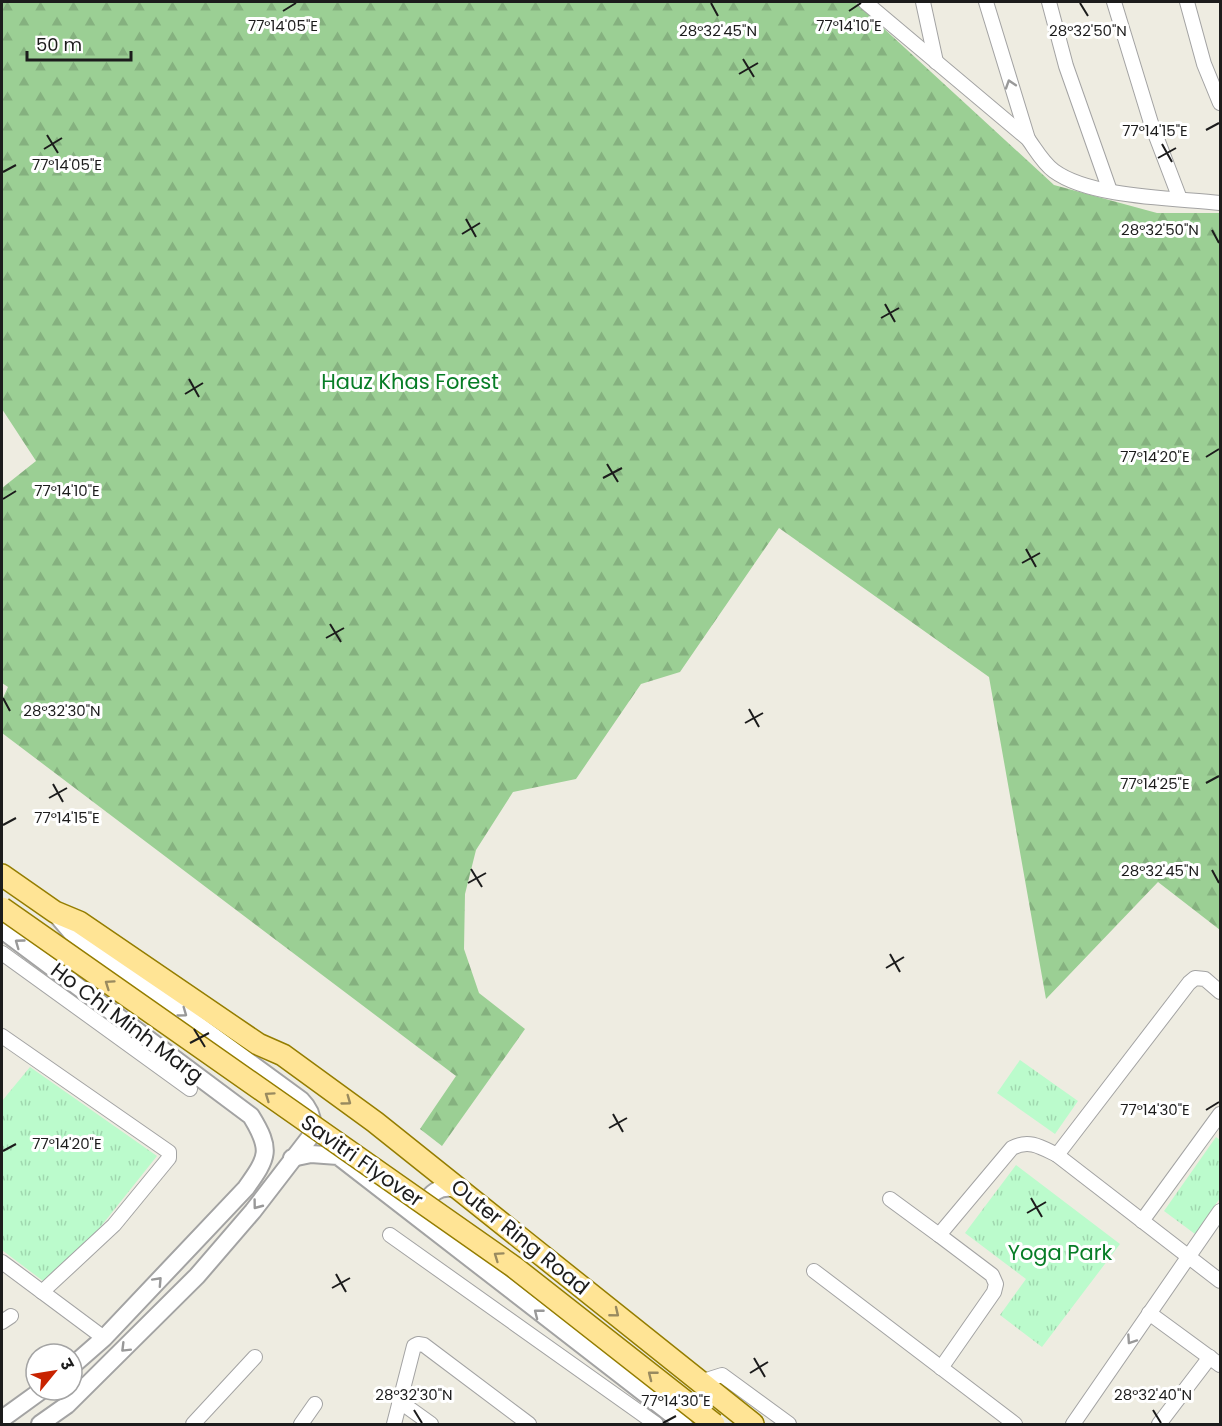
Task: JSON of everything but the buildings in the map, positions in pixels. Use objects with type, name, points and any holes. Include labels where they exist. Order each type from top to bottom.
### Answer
[{"type":"main road","name":"Ho Chi Minh Marg","points":[[2,874],[55,912],[79,922],[258,1044],[283,1055]]},
{"type":"main road","name":"Savitri Flyover","points":[[2,908],[514,1267],[714,1425]]},
{"type":"main road","name":"Outer Ring Road","points":[[283,1055],[375,1122],[464,1192],[753,1425]]},
{"type":"street","points":[[865,2],[1028,139],[1041,158],[1056,173],[1090,187],[1110,191],[1221,203]]},
{"type":"street","points":[[923,2],[936,62]]},
{"type":"street","points":[[986,2],[1028,139]]},
{"type":"street","points":[[1049,2],[1066,66],[1110,191]]},
{"type":"street","points":[[1114,2],[1151,123],[1180,199]]},
{"type":"street","points":[[1187,2],[1204,64],[1221,103]]},
{"type":"street","name":"Ho Chi Minh Marg","points":[[55,912],[72,933],[301,1100],[310,1112],[312,1129],[310,1137],[292,1158]]},
{"type":"street","name":"Ho Chi Minh Marg","points":[[2,930],[251,1116],[266,1140],[263,1164],[246,1188],[104,1338]]},
{"type":"street","points":[[2,953],[190,1089]]},
{"type":"street","points":[[1057,1155],[1189,983],[1195,978],[1204,979],[1221,992]]},
{"type":"street","points":[[181,1063],[198,1067],[213,1056],[213,1038],[208,1031]]},
{"type":"street","points":[[2,1036],[169,1152],[169,1158],[114,1225],[42,1292]]},
{"type":"street","points":[[1142,1221],[1219,1121]]},
{"type":"street","points":[[939,1235],[1012,1148],[1021,1143],[1036,1144],[1057,1155],[1221,1281]]},
{"type":"street","points":[[40,1425],[68,1405],[197,1276],[253,1211],[292,1158],[311,1154],[338,1156],[684,1425]]},
{"type":"street","points":[[428,1228],[424,1210],[430,1194],[441,1188],[453,1187],[464,1192]]},
{"type":"street","points":[[890,1199],[992,1275],[996,1284],[994,1292],[941,1368]]},
{"type":"street","points":[[1073,1425],[1221,1211]]},
{"type":"street","points":[[390,1235],[656,1425]]},
{"type":"street","points":[[2,1262],[104,1338],[84,1356]]},
{"type":"street","points":[[814,1270],[1015,1425]]},
{"type":"street","points":[[1149,1313],[1215,1361],[1159,1425]]},
{"type":"street","points":[[394,1425],[414,1346],[424,1345],[529,1425]]},
{"type":"street","points":[[193,1425],[255,1357]]},
{"type":"street","points":[[700,1382],[723,1375],[789,1425]]},
{"type":"street","points":[[399,1401],[431,1425]]},
{"type":"street","points":[[2,1419],[25,1402]]},
{"type":"street","points":[[301,1425],[315,1404]]},
{"type":"green space","name":"Hauz Khas Forest","points":[[2,2],[855,2],[1054,185],[1157,213],[1220,213],[1220,930],[1158,882],[1046,999],[989,677],[779,528],[680,672],[641,684],[576,779],[513,792],[476,850],[465,894],[464,949],[479,993],[525,1029],[442,1146],[420,1129],[456,1076],[2,733],[2,700],[8,687],[2,683],[2,488],[36,461],[2,409]]},
{"type":"green space","points":[[1020,1060],[1078,1101],[1055,1134],[997,1093]]},
{"type":"green space","points":[[30,1067],[157,1156],[94,1235],[43,1281],[2,1250],[2,1101]]},
{"type":"green space","points":[[1216,1137],[1220,1140],[1220,1198],[1195,1234],[1164,1211]]},
{"type":"green space","name":"Yoga Park","points":[[1016,1165],[1120,1244],[1042,1347],[1000,1315],[1026,1279],[965,1233]]}]
